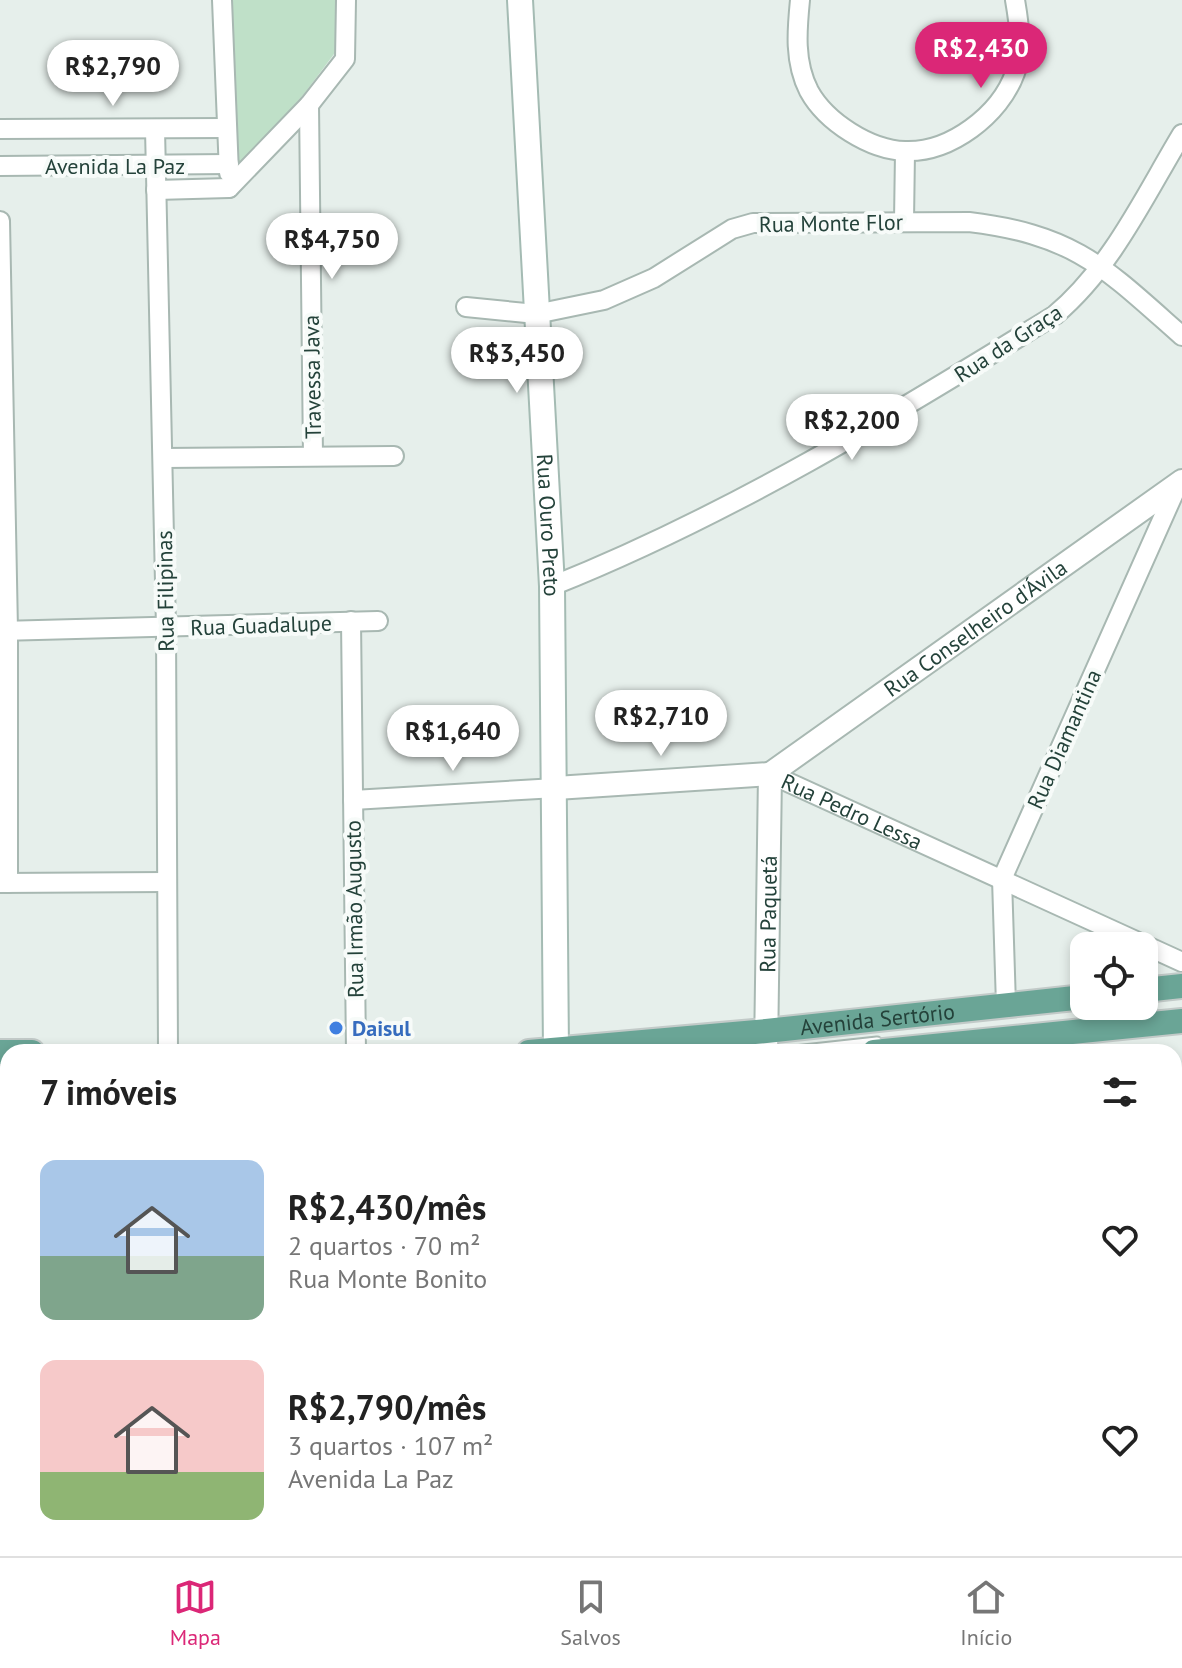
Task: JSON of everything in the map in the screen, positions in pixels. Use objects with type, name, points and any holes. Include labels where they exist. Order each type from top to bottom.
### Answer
[{"type":"main road","name":"Rua Ouro Preto","points":[[520,0],[552,586],[556,1044]]},
{"type":"main road","points":[[1158,989],[1182,986]]},
{"type":"main road","name":"Avenida Sertório","points":[[918,1044],[1006,1028],[1070,997]]},
{"type":"main road","name":"Avenida Sertório","points":[[771,1044],[1006,1028],[1182,1021]]},
{"type":"street","points":[[222,0],[229,188]]},
{"type":"street","points":[[156,190],[229,188],[309,105],[346,57],[346,0]]},
{"type":"street","points":[[800,0],[797,31],[799,64],[809,91],[828,113],[851,132],[876,145],[905,152],[933,147],[979,124],[990,112],[1015,72],[1019,46],[1015,0]]},
{"type":"street","name":"Travessa Java","points":[[309,105],[313,456]]},
{"type":"street","name":"Avenida La Paz","points":[[0,129],[226,128]]},
{"type":"street","name":"Rua Filipinas","points":[[155,129],[166,628],[168,1044]]},
{"type":"street","name":"Rua da Graça","points":[[552,586],[638,552],[696,524],[861,433],[1055,315],[1083,292],[1103,266],[1182,134]]},
{"type":"street","points":[[904,221],[905,152]]},
{"type":"street","name":"Avenida La Paz","points":[[0,166],[229,164]]},
{"type":"street","points":[[0,221],[4,883],[167,882]]},
{"type":"street","name":"Rua Monte Flor","points":[[466,307],[536,314],[604,300],[630,289],[713,239],[753,223],[904,221],[1004,226],[1057,242],[1103,266],[1182,336]]},
{"type":"street","points":[[163,458],[394,456]]},
{"type":"street","name":"Rua Conselheiro d'Ávila","points":[[770,774],[1180,483]]},
{"type":"street","name":"Rua Diamantina","points":[[1006,1028],[1008,940],[1002,879],[1180,483]]},
{"type":"street","name":"Rua Irmão Augusto","points":[[351,621],[356,1044]]},
{"type":"street","name":"Rua Guadalupe","points":[[4,630],[378,621]]},
{"type":"street","name":"Rua Pedro Lessa","points":[[353,800],[770,774],[1182,962]]},
{"type":"street","name":"Rua Paquetá","points":[[770,774],[771,1044]]},
{"type":"lane","points":[[1158,998],[1182,995]]},
{"type":"lane","points":[[1006,1028],[1070,1009]]},
{"type":"lane","points":[[1006,1028],[1182,1011]]},
{"type":"green space","points":[[230,0],[337,0],[337,50],[304,94],[236,170]]},
{"type":"place","name":"Daisul","points":[[336,1028]]}]
